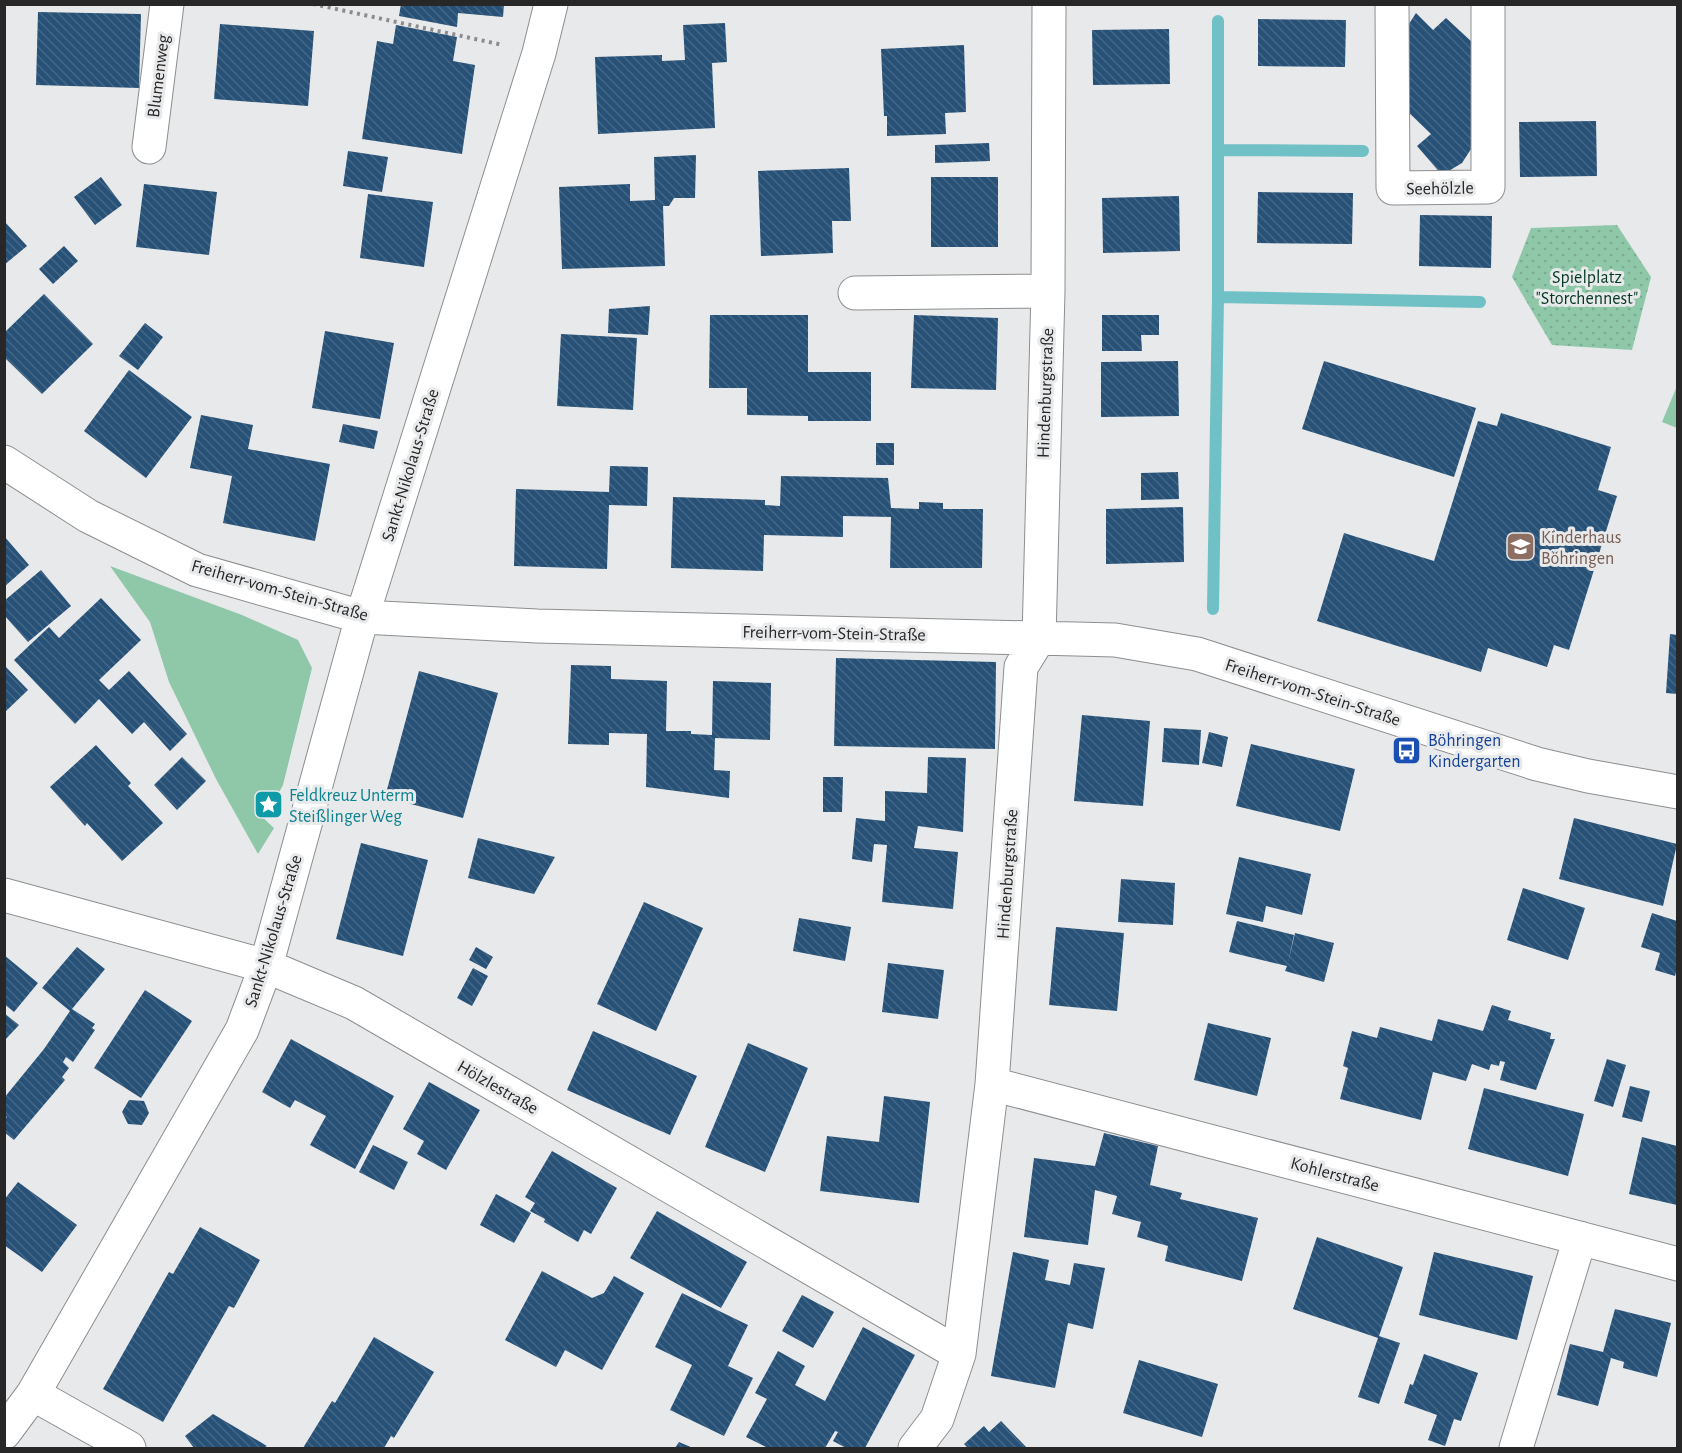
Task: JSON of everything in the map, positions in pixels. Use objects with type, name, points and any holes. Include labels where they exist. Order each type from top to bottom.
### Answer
[{"type":"street","name":"Blumenweg","points":[[148,147],[167,4]]},
{"type":"street","name":"Sankt-Nikolaus-Straße","points":[[4,1433],[33,1394],[237,1039],[266,966],[362,617],[538,53],[551,4]]},
{"type":"street","name":"Hindenburgstraße","points":[[915,1449],[937,1419],[959,1354],[992,1084],[1021,667],[1039,638],[1048,291],[1049,4]]},
{"type":"street","name":"Seehölzle","points":[[1392,4],[1393,188],[1488,187],[1488,4]]},
{"type":"street","points":[[855,293],[1048,291]]},
{"type":"street","name":"Freiherr-vom-Stein-Straße","points":[[4,462],[88,516],[197,570],[362,617],[537,626],[1115,640],[1197,654],[1537,764],[1677,792]]},
{"type":"street","name":"Hölzlestraße","points":[[4,896],[266,966],[354,1003],[959,1354]]},
{"type":"street","name":"Kohlerstraße","points":[[992,1084],[1677,1264]]},
{"type":"street","points":[[1516,1449],[1580,1238]]},
{"type":"street","points":[[33,1394],[129,1449]]},
{"type":"path","points":[[314,4],[538,53]]},
{"type":"green space","name":"Spielplatz \"Storchennest\"","points":[[1617,225],[1651,277],[1632,350],[1552,345],[1512,277],[1531,228]]},
{"type":"green space","points":[[1677,386],[1677,428],[1662,422]]},
{"type":"green space","points":[[110,566],[242,615],[298,640],[312,668],[283,785],[277,796],[266,792],[258,794],[256,800],[259,813],[274,828],[258,854],[216,779],[169,682],[150,622]]},
{"type":"building","points":[[401,4],[504,4],[503,17],[458,13],[457,27],[399,16]]},
{"type":"building","points":[[38,12],[141,14],[139,88],[36,85]]},
{"type":"building","points":[[1416,13],[1433,30],[1446,18],[1473,43],[1471,149],[1462,163],[1442,175],[1417,146],[1431,134],[1405,109],[1405,30]]},
{"type":"building","points":[[1258,19],[1346,20],[1345,67],[1258,66]]},
{"type":"building","points":[[725,23],[727,62],[712,63],[715,128],[598,134],[595,57],[662,55],[662,61],[685,60],[683,25]]},
{"type":"building","points":[[220,24],[314,31],[308,106],[214,99]]},
{"type":"building","points":[[396,25],[457,37],[453,61],[475,65],[462,154],[362,139],[377,41],[393,44]]},
{"type":"building","points":[[1169,29],[1170,84],[1093,85],[1092,30]]},
{"type":"building","points":[[964,45],[966,112],[945,113],[946,134],[887,136],[881,49]]},
{"type":"building","points":[[1596,121],[1597,176],[1520,177],[1519,122]]},
{"type":"building","points":[[989,143],[990,161],[935,163],[935,145]]},
{"type":"building","points":[[348,151],[388,157],[382,192],[343,186]]},
{"type":"building","points":[[696,155],[695,198],[674,198],[669,206],[663,206],[665,266],[562,269],[559,187],[630,184],[630,201],[655,200],[654,157]]},
{"type":"building","points":[[849,168],[851,221],[832,221],[833,253],[761,256],[758,171]]},
{"type":"building","points":[[101,177],[122,205],[95,225],[74,197]]},
{"type":"building","points":[[931,177],[998,177],[998,247],[931,247]]},
{"type":"building","points":[[144,184],[217,192],[209,255],[136,247]]},
{"type":"building","points":[[1258,192],[1353,193],[1352,244],[1257,243]]},
{"type":"building","points":[[368,194],[433,202],[424,267],[360,258]]},
{"type":"building","points":[[1179,196],[1180,251],[1103,253],[1102,198]]},
{"type":"building","points":[[1420,215],[1492,216],[1491,268],[1419,266]]},
{"type":"building","points":[[4,221],[27,246],[4,265]]},
{"type":"building","points":[[64,246],[78,261],[53,284],[39,269]]},
{"type":"building","points":[[44,294],[93,344],[42,394],[4,357],[4,333]]},
{"type":"building","points":[[650,306],[648,335],[608,333],[609,309]]},
{"type":"building","points":[[710,315],[808,315],[808,372],[871,372],[871,421],[808,421],[808,416],[747,415],[747,388],[709,388]]},
{"type":"building","points":[[914,315],[998,318],[996,390],[911,388]]},
{"type":"building","points":[[1102,315],[1159,315],[1159,335],[1141,335],[1142,351],[1102,351]]},
{"type":"building","points":[[145,323],[163,337],[138,370],[119,356]]},
{"type":"building","points":[[325,331],[394,343],[380,419],[312,408]]},
{"type":"building","points":[[561,334],[637,338],[633,410],[557,406]]},
{"type":"building","points":[[1178,361],[1179,416],[1101,417],[1101,362]]},
{"type":"building","points":[[1324,361],[1476,408],[1454,477],[1302,429]]},
{"type":"building","points":[[129,370],[192,417],[146,478],[84,431]]},
{"type":"building","name":"Kinderhaus Böhringen","points":[[1501,413],[1611,447],[1598,490],[1617,496],[1569,650],[1554,645],[1547,667],[1488,648],[1481,672],[1317,621],[1344,533],[1434,561],[1478,421],[1497,426]]},
{"type":"building","points":[[201,415],[253,425],[248,449],[330,464],[315,541],[223,523],[232,476],[190,468]]},
{"type":"building","points":[[343,424],[378,431],[374,449],[339,442]]},
{"type":"building","points":[[876,443],[894,443],[894,465],[876,465]]},
{"type":"building","points":[[610,466],[648,467],[647,506],[609,505],[607,569],[514,566],[516,489],[609,492]]},
{"type":"building","points":[[1178,472],[1179,499],[1141,500],[1141,473]]},
{"type":"building","points":[[781,476],[888,478],[891,508],[919,509],[919,502],[943,503],[943,509],[983,509],[982,568],[890,568],[891,517],[843,516],[843,537],[764,535],[763,571],[671,568],[673,497],[765,500],[765,505],[780,506]]},
{"type":"building","points":[[1183,507],[1184,562],[1106,564],[1106,509]]},
{"type":"building","points":[[4,536],[29,565],[4,587]]},
{"type":"building","points":[[41,570],[71,606],[28,642],[4,615],[4,601]]},
{"type":"building","points":[[101,598],[141,640],[99,680],[109,690],[129,671],[187,734],[170,751],[144,722],[132,734],[99,699],[75,724],[14,660],[49,627],[59,638]]},
{"type":"building","points":[[1670,634],[1677,635],[1677,694],[1666,693]]},
{"type":"building","points":[[836,658],[996,662],[995,749],[834,746]]},
{"type":"building","points":[[571,665],[611,666],[611,679],[667,681],[666,731],[691,731],[691,734],[712,735],[713,681],[771,683],[770,740],[715,738],[714,770],[730,771],[729,798],[646,787],[647,734],[609,733],[609,745],[568,744]]},
{"type":"building","points":[[5,666],[28,690],[5,712]]},
{"type":"building","points":[[419,671],[498,693],[463,818],[385,797]]},
{"type":"building","points":[[1082,715],[1150,721],[1143,806],[1074,801]]},
{"type":"building","points":[[1164,728],[1201,730],[1199,765],[1162,762]]},
{"type":"building","points":[[1209,732],[1228,737],[1222,767],[1202,763]]},
{"type":"building","points":[[1251,744],[1355,769],[1340,831],[1236,806]]},
{"type":"building","points":[[96,745],[131,783],[128,786],[163,823],[122,861],[87,823],[85,826],[50,787]]},
{"type":"building","points":[[182,757],[206,781],[177,810],[154,785]]},
{"type":"building","points":[[928,757],[966,758],[963,832],[918,826],[914,848],[958,852],[953,909],[882,902],[887,845],[874,844],[872,862],[852,859],[856,818],[885,821],[885,791],[927,793]]},
{"type":"building","points":[[823,777],[843,777],[842,812],[823,812]]},
{"type":"building","points":[[1574,818],[1677,844],[1663,906],[1559,879]]},
{"type":"building","points":[[478,838],[555,857],[534,894],[468,878]]},
{"type":"building","points":[[361,843],[428,860],[403,956],[336,939]]},
{"type":"building","points":[[1239,857],[1311,874],[1302,915],[1266,906],[1263,922],[1226,914]]},
{"type":"building","points":[[1121,879],[1175,883],[1173,925],[1118,922]]},
{"type":"building","points":[[1523,888],[1585,908],[1568,960],[1507,940]]},
{"type":"building","points":[[644,902],[703,928],[656,1031],[597,1004]]},
{"type":"building","points":[[1652,913],[1677,921],[1675,976],[1655,970],[1660,953],[1641,947]]},
{"type":"building","points":[[799,918],[851,927],[845,961],[793,951]]},
{"type":"building","points":[[1237,921],[1294,935],[1288,963],[1295,933],[1334,943],[1324,982],[1285,971],[1287,966],[1229,952]]},
{"type":"building","points":[[1056,927],[1124,933],[1117,1011],[1049,1005]]},
{"type":"building","points":[[77,947],[105,969],[72,1009],[95,1024],[92,1028],[95,1030],[73,1062],[66,1057],[63,1062],[69,1068],[62,1077],[65,1080],[14,1140],[4,1132],[4,1120],[7,1117],[4,1115],[4,1098],[44,1049],[70,1011],[42,988]]},
{"type":"building","points":[[476,947],[493,957],[486,969],[469,960]]},
{"type":"building","points":[[4,955],[38,983],[14,1012],[4,1004]]},
{"type":"building","points":[[888,963],[944,970],[938,1019],[882,1012]]},
{"type":"building","points":[[473,968],[488,976],[472,1006],[457,998]]},
{"type":"building","points":[[145,990],[192,1021],[141,1098],[94,1068]]},
{"type":"building","points":[[1492,1005],[1511,1011],[1508,1020],[1551,1033],[1550,1039],[1555,1039],[1536,1090],[1500,1080],[1505,1062],[1500,1061],[1499,1066],[1491,1064],[1489,1070],[1472,1064],[1466,1081],[1433,1072],[1421,1120],[1340,1099],[1348,1068],[1343,1066],[1352,1031],[1377,1038],[1380,1027],[1432,1041],[1438,1019],[1483,1031]]},
{"type":"building","points":[[4,1013],[19,1025],[4,1041]]},
{"type":"building","points":[[1208,1023],[1271,1038],[1257,1096],[1194,1080]]},
{"type":"building","points":[[593,1031],[697,1076],[670,1135],[567,1090]]},
{"type":"building","points":[[291,1039],[394,1096],[355,1169],[310,1145],[326,1116],[295,1100],[290,1108],[262,1092]]},
{"type":"building","points":[[748,1043],[808,1068],[765,1172],[705,1147]]},
{"type":"building","points":[[1607,1059],[1626,1065],[1613,1107],[1594,1101]]},
{"type":"building","points":[[429,1082],[480,1110],[446,1170],[417,1154],[424,1141],[403,1129]]},
{"type":"building","points":[[1630,1086],[1650,1091],[1642,1122],[1622,1117]]},
{"type":"building","points":[[1484,1088],[1584,1114],[1568,1176],[1468,1149]]},
{"type":"building","points":[[884,1096],[930,1102],[919,1203],[820,1191],[827,1136],[879,1142]]},
{"type":"building","points":[[129,1100],[144,1101],[149,1113],[142,1125],[128,1124],[122,1112]]},
{"type":"building","points":[[1104,1133],[1158,1146],[1150,1185],[1182,1193],[1180,1199],[1258,1218],[1242,1281],[1165,1261],[1168,1246],[1137,1237],[1141,1222],[1112,1214],[1117,1196],[1095,1190],[1088,1245],[1024,1237],[1034,1158],[1095,1166]]},
{"type":"building","points":[[1642,1137],[1677,1146],[1677,1205],[1629,1194]]},
{"type":"building","points":[[373,1145],[408,1162],[394,1190],[359,1172]]},
{"type":"building","points":[[552,1151],[617,1188],[591,1234],[584,1230],[578,1242],[530,1211],[535,1203],[525,1197]]},
{"type":"building","points":[[18,1182],[77,1225],[42,1272],[4,1245],[4,1200]]},
{"type":"building","points":[[496,1194],[531,1213],[514,1243],[480,1225]]},
{"type":"building","points":[[657,1211],[747,1262],[721,1308],[630,1258]]},
{"type":"building","points":[[200,1227],[260,1260],[234,1308],[229,1306],[163,1422],[103,1389],[169,1272],[173,1274]]},
{"type":"building","points":[[1317,1237],[1403,1267],[1379,1336],[1400,1343],[1379,1404],[1358,1397],[1378,1338],[1293,1309]]},
{"type":"building","points":[[1013,1252],[1049,1260],[1045,1280],[1070,1285],[1074,1263],[1105,1268],[1093,1329],[1068,1323],[1055,1388],[991,1376]]},
{"type":"building","points":[[1434,1252],[1533,1276],[1517,1340],[1419,1315]]},
{"type":"building","points":[[542,1271],[592,1298],[604,1293],[614,1276],[644,1293],[602,1370],[565,1350],[556,1367],[505,1340]]},
{"type":"building","points":[[682,1293],[748,1325],[728,1366],[753,1378],[724,1436],[670,1410],[692,1365],[655,1347]]},
{"type":"building","points":[[802,1295],[834,1312],[813,1348],[782,1331]]},
{"type":"building","points":[[1615,1309],[1671,1323],[1657,1377],[1623,1368],[1624,1362],[1611,1358],[1598,1406],[1557,1395],[1570,1344],[1603,1352]]},
{"type":"building","points":[[863,1327],[915,1355],[865,1448],[846,1448],[833,1441],[838,1432],[835,1431],[825,1448],[768,1448],[746,1437],[767,1399],[755,1393],[778,1351],[805,1366],[795,1385],[825,1401]]},
{"type":"building","points":[[374,1337],[434,1372],[394,1438],[391,1436],[384,1448],[303,1448],[332,1401],[335,1403]]},
{"type":"building","points":[[1424,1354],[1478,1373],[1461,1421],[1454,1419],[1445,1446],[1428,1440],[1437,1415],[1404,1403]]},
{"type":"building","points":[[1139,1360],[1218,1384],[1202,1437],[1123,1413]]},
{"type":"building","points":[[213,1414],[267,1446],[263,1448],[194,1448],[185,1436]]},
{"type":"building","points":[[1001,1421],[1027,1448],[968,1448],[964,1444],[984,1426],[989,1432]]},
{"type":"building","points":[[679,1442],[693,1448],[675,1448]]},
{"type":"waterway","points":[[1213,609],[1218,297],[1218,21]]},
{"type":"waterway","points":[[1218,150],[1363,151]]},
{"type":"waterway","points":[[1218,297],[1480,302]]},
{"type":"place","name":"Kinderhaus Böhringen","points":[[1520,547]]},
{"type":"place","name":"Böhringen Kindergarten","points":[[1407,750]]},
{"type":"place","name":"Feldkreuz Unterm Steißlinger Weg","points":[[268,805]]}]
